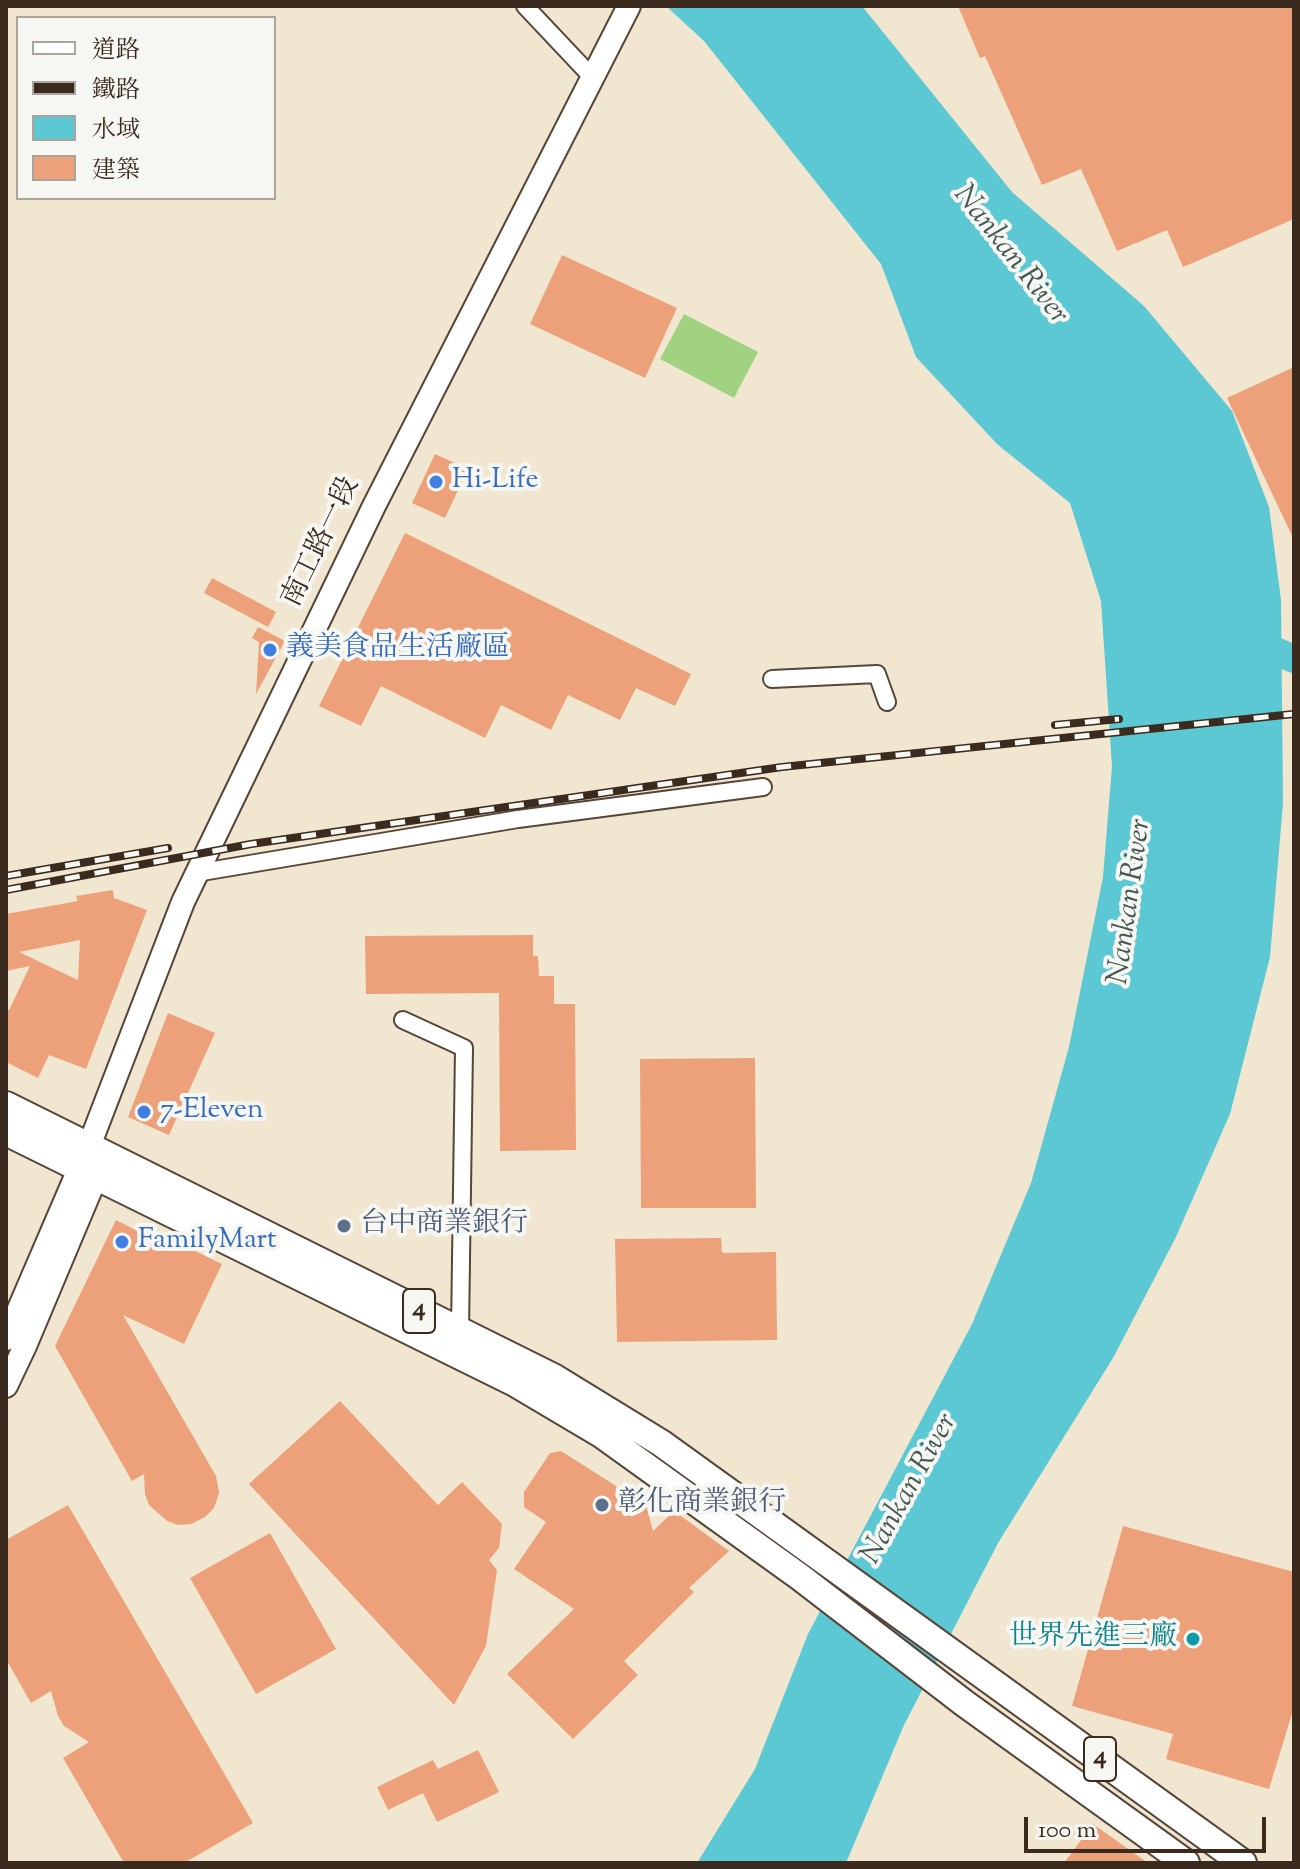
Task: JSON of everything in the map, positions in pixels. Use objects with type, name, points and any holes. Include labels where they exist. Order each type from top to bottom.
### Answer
[{"type":"main road","name":"4","points":[[6,1105],[88,1164],[515,1383],[601,1434],[1186,1863]]},
{"type":"main road","name":"4","points":[[6,1132],[88,1164],[460,1331],[555,1378],[661,1443],[1243,1863]]},
{"type":"street","points":[[525,6],[596,71]]},
{"type":"street","name":"南工路一段","points":[[88,1164],[196,873],[374,506],[629,6]]},
{"type":"street","points":[[772,679],[877,674],[887,702]]},
{"type":"street","points":[[196,873],[518,819],[763,787]]},
{"type":"street","points":[[403,1020],[464,1048],[460,1331]]},
{"type":"street","points":[[6,1339],[88,1164]]},
{"type":"street","points":[[6,1386],[25,1346],[88,1164]]},
{"type":"green space","points":[[684,314],[758,352],[734,398],[660,359]]},
{"type":"water","name":"Nankan River","points":[[666,6],[862,6],[1012,192],[1144,306],[1232,411],[1269,507],[1281,600],[1283,803],[1270,957],[1230,1114],[1175,1239],[1113,1358],[998,1543],[904,1725],[846,1863],[697,1863],[755,1769],[808,1634],[972,1324],[1031,1183],[1069,1047],[1103,877],[1112,766],[1101,601],[1070,503],[997,444],[916,357],[881,264],[704,41]]},
{"type":"building","points":[[958,6],[1294,6],[1294,219],[1183,267],[1167,230],[1117,251],[1081,169],[1042,185],[985,56],[980,58]]},
{"type":"building","points":[[562,255],[677,308],[645,378],[530,324]]},
{"type":"building","points":[[1294,367],[1294,540],[1227,398]]},
{"type":"building","points":[[435,454],[468,469],[445,518],[412,503]]},
{"type":"building","points":[[405,533],[691,674],[675,706],[636,688],[620,720],[568,695],[551,730],[501,705],[485,738],[381,686],[361,726],[319,706]]},
{"type":"building","points":[[212,578],[276,612],[268,627],[204,593]]},
{"type":"building","points":[[258,627],[285,641],[256,694],[259,642],[252,638]]},
{"type":"building","points":[[113,890],[114,898],[147,910],[86,1069],[49,1055],[38,1078],[6,1062],[6,1009],[9,1010],[30,966],[6,971],[6,914],[78,901],[76,896]],"holes":[[[80,940],[78,980],[19,952]]]},
{"type":"building","points":[[533,935],[533,956],[538,956],[539,976],[554,976],[554,1004],[575,1004],[576,1150],[500,1151],[499,993],[366,994],[365,936]]},
{"type":"building","points":[[168,1013],[215,1033],[169,1135],[128,1117]]},
{"type":"building","points":[[755,1058],[756,1208],[641,1208],[640,1059]]},
{"type":"building","points":[[116,1220],[177,1251],[181,1244],[222,1264],[184,1344],[123,1315],[216,1476],[219,1493],[214,1508],[191,1524],[178,1525],[167,1521],[149,1505],[144,1474],[132,1481],[55,1346]]},
{"type":"building","points":[[721,1238],[722,1253],[776,1252],[777,1340],[617,1342],[615,1239]]},
{"type":"building","points":[[340,1401],[438,1505],[462,1482],[502,1524],[499,1548],[489,1560],[497,1570],[486,1646],[454,1705],[249,1484]]},
{"type":"building","points":[[561,1451],[646,1505],[653,1531],[674,1511],[729,1551],[689,1588],[694,1592],[624,1661],[638,1675],[573,1739],[507,1674],[574,1609],[514,1569],[546,1522],[524,1507],[524,1492],[550,1453]]},
{"type":"building","points":[[68,1505],[253,1823],[184,1863],[124,1863],[63,1758],[89,1742],[64,1726],[51,1691],[31,1703],[6,1659],[6,1540]]},
{"type":"building","name":"世界先進三廠","points":[[1123,1526],[1294,1572],[1294,1707],[1269,1789],[1166,1759],[1173,1734],[1072,1706]]},
{"type":"building","points":[[270,1533],[336,1649],[256,1694],[190,1578]]},
{"type":"building","points":[[478,1750],[499,1792],[437,1822],[423,1793],[388,1810],[377,1787],[433,1760],[438,1769]]},
{"type":"building","points":[[1093,1824],[1148,1863],[1064,1863]]},
{"type":"waterway","points":[[1247,639],[1294,659]]},
{"type":"railway","points":[[6,890],[251,844],[782,767],[1294,714]]},
{"type":"railway","points":[[1055,725],[1119,719]]},
{"type":"railway","points":[[6,876],[168,848]]},
{"type":"place","name":"Hi-Life","points":[[436,482]]},
{"type":"place","name":"義美食品生活廠區","points":[[270,650]]},
{"type":"place","name":"7-Eleven","points":[[144,1112]]},
{"type":"place","name":"台中商業銀行","points":[[344,1226]]},
{"type":"place","name":"FamilyMart","points":[[122,1242]]},
{"type":"place","name":"彰化商業銀行","points":[[602,1505]]},
{"type":"place","name":"世界先進三廠","points":[[1193,1639]]}]
